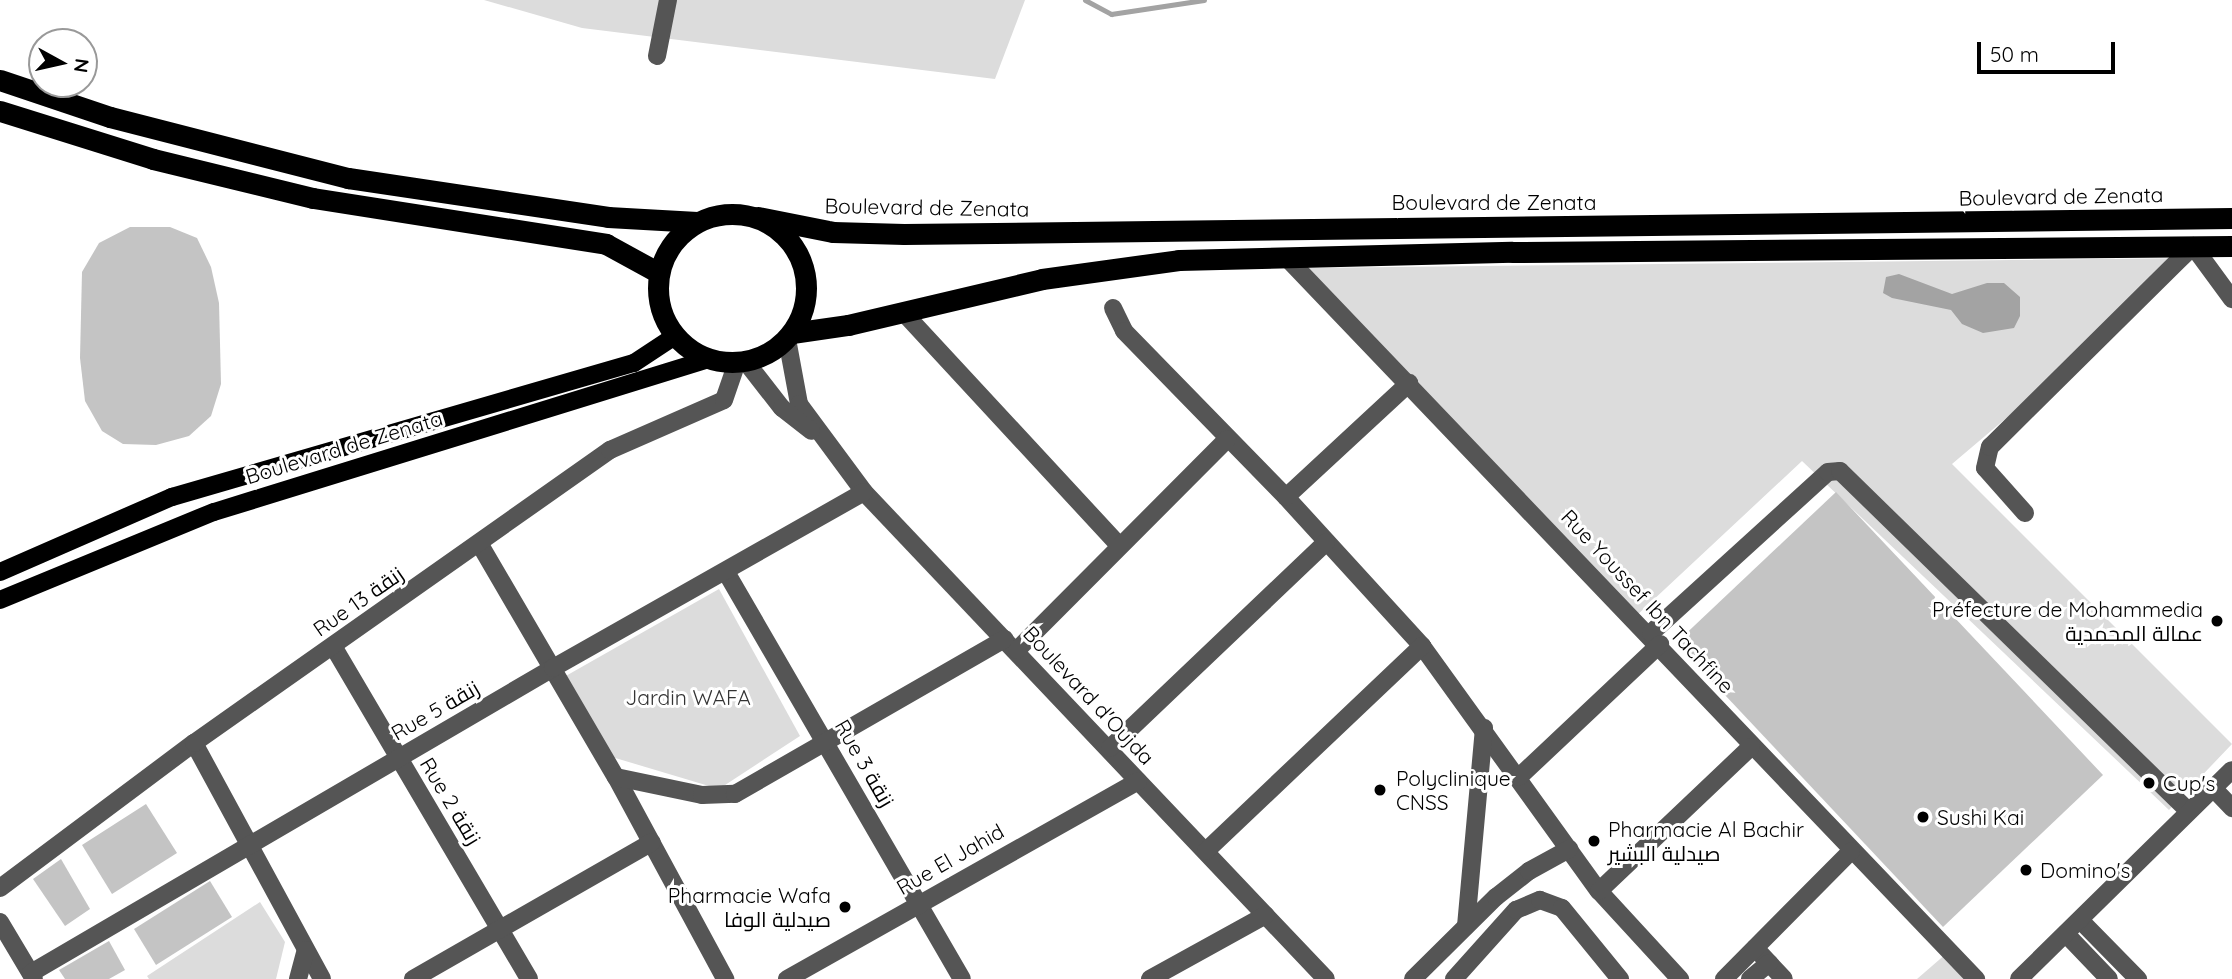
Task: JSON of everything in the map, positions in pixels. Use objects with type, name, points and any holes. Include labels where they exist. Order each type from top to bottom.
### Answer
[{"type":"highway","points":[[659,273],[606,244],[313,198],[153,159],[1,112],[6,82],[232,152],[348,178],[623,219],[697,222],[727,213],[758,217],[778,228],[794,245],[804,266],[807,289],[803,313],[790,336]]},
{"type":"highway","name":"Boulevard de Zenata","points":[[758,217],[833,232],[904,234],[2232,218]]},
{"type":"highway","points":[[697,222],[667,253],[659,273],[663,317],[675,336],[709,359],[742,362],[790,336],[1089,270],[1179,260],[2232,246]]},
{"type":"main road","name":"Boulevard de Zenata","points":[[0,572],[172,497],[634,363],[675,336]]},
{"type":"main road","name":"Boulevard de Zenata","points":[[0,600],[214,512],[709,359]]},
{"type":"street","points":[[657,56],[668,0]]},
{"type":"street","points":[[2025,513],[1985,468],[1990,447],[2193,247],[2232,299]]},
{"type":"street","name":"Rue Youssef Ibn Tachfine","points":[[1286,257],[1655,639],[1751,747],[1976,979]]},
{"type":"street","points":[[1113,308],[1124,331],[1286,497],[1422,646],[1599,891],[1680,979]]},
{"type":"street","points":[[903,312],[1119,545]]},
{"type":"street","name":"Boulevard d'Oujda","points":[[790,336],[794,392],[822,439],[864,492],[1110,748],[1326,979]]},
{"type":"street","name":"Boulevard d'Oujda","points":[[742,362],[782,408],[822,439]]},
{"type":"street","name":"Rue 13 زنقة","points":[[0,888],[194,743],[610,450],[724,400],[742,362]]},
{"type":"street","points":[[1286,497],[1409,383]]},
{"type":"street","points":[[616,777],[702,795],[735,794],[1011,644],[1119,545],[1227,439]]},
{"type":"street","points":[[1519,777],[1655,639],[1828,472],[1840,471],[2188,811]]},
{"type":"street","name":"Rue 5 زنقة","points":[[32,976],[398,758],[864,492]]},
{"type":"street","points":[[1110,748],[1326,542]]},
{"type":"street","points":[[478,543],[616,777],[725,979]]},
{"type":"street","name":"Rue 3 زنقة","points":[[726,572],[962,979]]},
{"type":"street","name":"Rue 2 زنقة","points":[[333,646],[529,979]]},
{"type":"street","points":[[1206,850],[1422,646]]},
{"type":"street","points":[[1466,926],[1484,729]]},
{"type":"street","points":[[194,743],[322,979]]},
{"type":"street","points":[[1599,891],[1751,747]]},
{"type":"street","points":[[2019,979],[2232,770]]},
{"type":"street","name":"Rue El Jahid","points":[[787,979],[1138,781]]},
{"type":"street","points":[[2213,788],[2232,808]]},
{"type":"street","points":[[413,979],[652,842]]},
{"type":"street","points":[[1413,979],[1466,926],[1529,871],[1569,849]]},
{"type":"street","points":[[1724,979],[1851,851]]},
{"type":"street","points":[[1454,979],[1516,910],[1540,900],[1562,908],[1620,979]]},
{"type":"street","points":[[1153,978],[1266,915]]},
{"type":"street","points":[[2080,920],[2138,979]]},
{"type":"street","points":[[0,922],[32,976]]},
{"type":"street","points":[[2066,934],[2109,979]]},
{"type":"street","points":[[1755,948],[1784,979]]},
{"type":"street","points":[[298,979],[306,950]]},
{"type":"street","points":[[1750,979],[1769,963]]},
{"type":"green space","points":[[484,0],[1025,0],[995,79],[582,28]]},
{"type":"green space","points":[[2195,258],[1952,464],[2232,744],[2169,810],[1802,461],[1635,617],[1306,268]]},
{"type":"green space","name":"Jardin WAFA","points":[[719,589],[800,736],[719,789],[612,757],[564,677]]},
{"type":"green space","points":[[260,902],[285,942],[276,979],[149,979],[147,976]]},
{"type":"green space","points":[[1947,953],[1968,979],[1917,979]]},
{"type":"shaded area","points":[[1899,274],[1952,294],[1987,283],[2004,283],[2020,297],[2020,316],[2014,328],[1983,333],[1962,324],[1951,310],[1892,298],[1883,293],[1886,277]]},
{"type":"building","points":[[130,227],[170,227],[197,238],[211,267],[219,303],[221,384],[211,416],[189,436],[156,445],[123,444],[102,431],[85,401],[80,358],[82,272],[99,243]]},
{"type":"building","points":[[1836,492],[2103,775],[1943,927],[1676,643]]},
{"type":"building","points":[[146,804],[177,853],[112,894],[82,845]]},
{"type":"building","points":[[61,859],[90,909],[65,926],[33,879]]},
{"type":"building","points":[[210,881],[232,917],[156,965],[134,929]]},
{"type":"building","points":[[109,941],[125,970],[109,979],[65,979],[59,970]]},
{"type":"waterway","points":[[1085,0],[1111,14],[1204,0]]},
{"type":"place","name":"Préfecture de Mohammedia عمالة المحمدية","points":[[2217,621]]},
{"type":"place","name":"Cup's","points":[[2149,783]]},
{"type":"place","name":"Polyclinique CNSS","points":[[1380,790]]},
{"type":"place","name":"Sushi Kai","points":[[1923,817]]},
{"type":"place","name":"Pharmacie Al Bachir صيدلية البشير","points":[[1594,841]]},
{"type":"place","name":"Domino's","points":[[2026,870]]},
{"type":"place","name":"Pharmacie Wafa صيدلية الوفا","points":[[845,907]]}]
